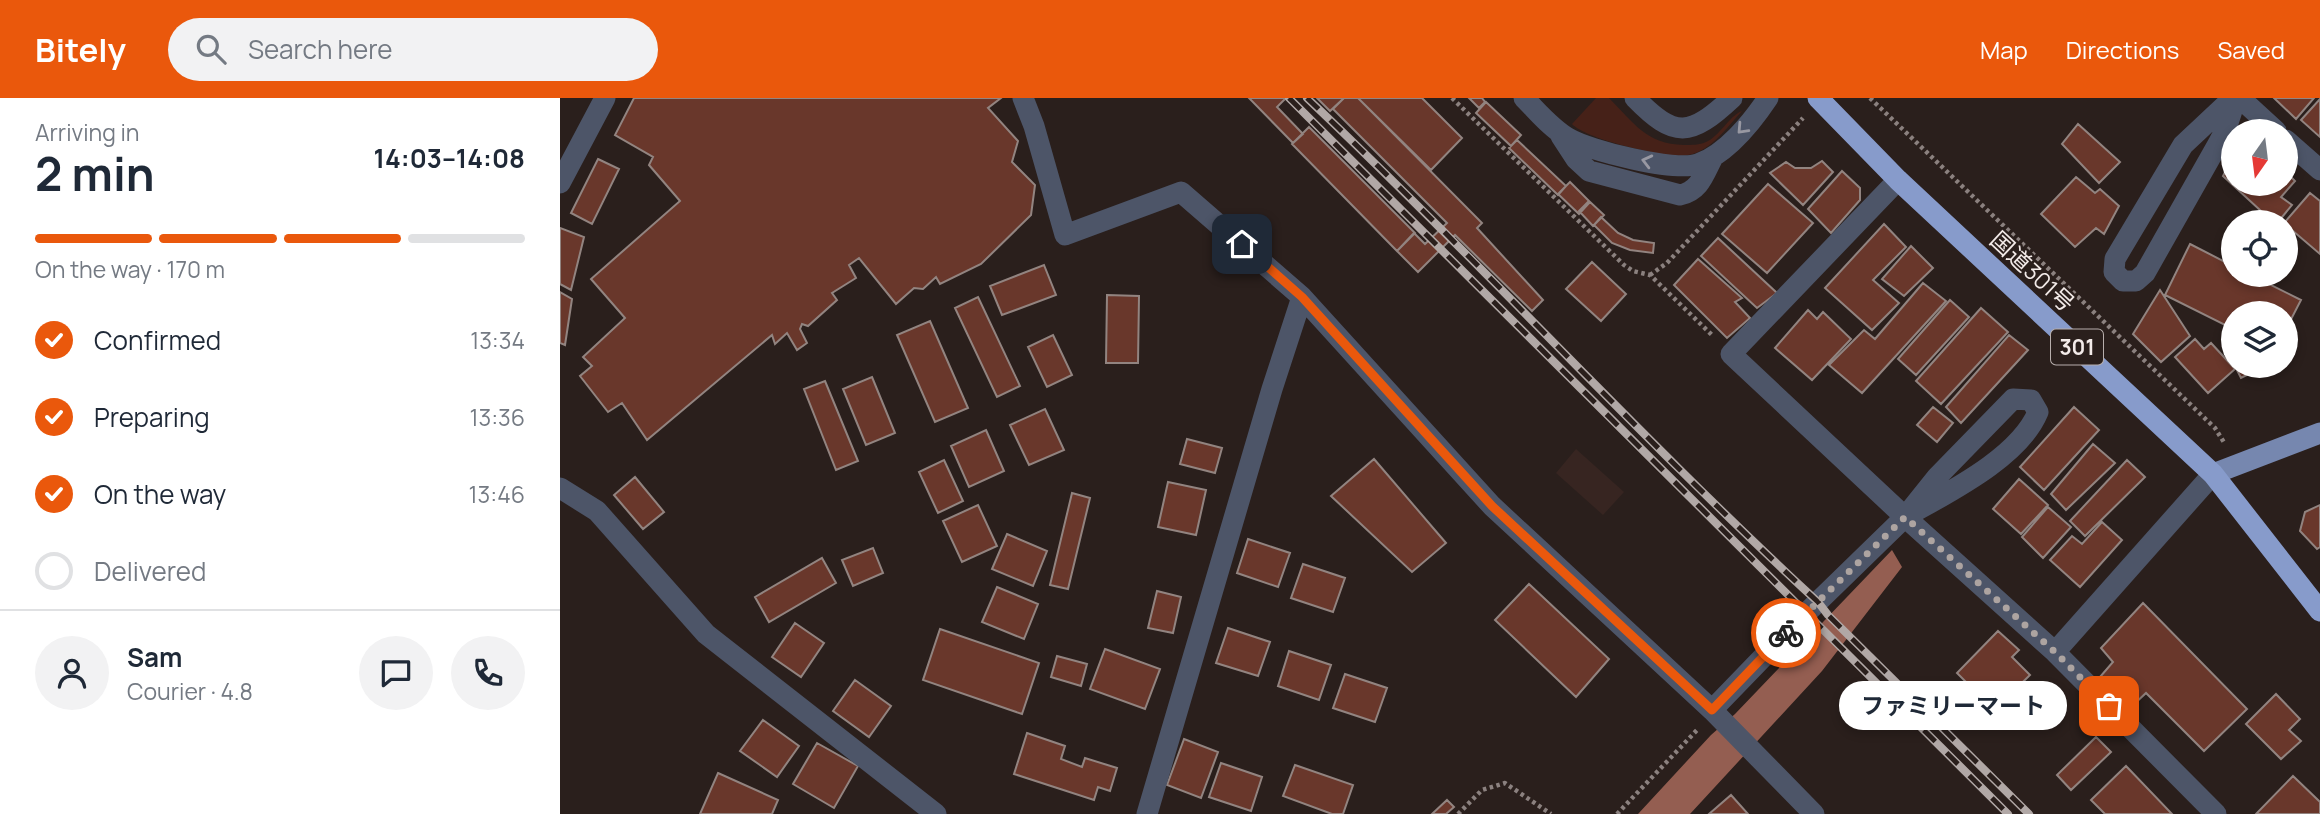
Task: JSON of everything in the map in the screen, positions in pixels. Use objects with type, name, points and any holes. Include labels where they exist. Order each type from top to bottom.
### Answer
[{"type":"highway","name":"国道301号","points":[[1819,99],[1898,180],[2213,474],[2320,611]]},
{"type":"main road","points":[[2213,474],[2320,433]]},
{"type":"street","points":[[560,183],[605,98]]},
{"type":"street","points":[[1023,98],[1034,126],[1065,234],[1181,192],[1302,297],[1492,506],[1712,710],[1814,814]]},
{"type":"street","points":[[1524,98],[1558,131],[1580,163],[1592,173],[1680,195],[1698,186],[1713,157],[1740,132],[1768,98]]},
{"type":"street","points":[[1634,98],[1656,119],[1672,128],[1695,126],[1706,121],[1732,98]]},
{"type":"street","points":[[2236,98],[2218,144],[2145,273],[2136,281],[2123,281],[2114,272],[2115,259],[2169,167],[2183,145],[2236,98]]},
{"type":"street","points":[[2236,98],[2261,119]]},
{"type":"street","points":[[1558,131],[1585,145],[1660,165],[1690,166],[1713,157]]},
{"type":"street","points":[[2298,151],[2320,170]]},
{"type":"street","points":[[1898,180],[1731,354],[1905,517],[2055,652],[2216,814]]},
{"type":"street","points":[[1147,814],[1272,389],[1302,297]]},
{"type":"street","points":[[1712,710],[1794,625],[1905,517],[1937,477],[2012,399],[2031,400],[2038,412],[2032,425],[1989,468],[1905,517]]},
{"type":"street","points":[[2055,652],[2213,474]]},
{"type":"street","points":[[560,488],[597,511],[706,634],[936,814]]},
{"type":"path","points":[[1452,98],[1624,265],[1633,271],[1650,275],[1731,354]]},
{"type":"path","points":[[1870,98],[2215,428],[2239,464]]},
{"type":"path","points":[[1650,275],[1667,263],[1819,99]]},
{"type":"path","points":[[1617,814],[1700,727],[1712,710]]},
{"type":"path","points":[[1458,814],[1482,790],[1505,783],[1551,814]]},
{"type":"shaded area","points":[[1596,98],[1609,98],[1650,136],[1671,144],[1701,144],[1711,139],[1742,111],[1705,149],[1676,156],[1605,140],[1572,124]]},
{"type":"shaded area","points":[[1576,449],[1624,492],[1603,515],[1556,473]]},
{"type":"shaded area","points":[[1892,550],[1902,567],[1822,671],[1690,814],[1638,814],[1711,735],[1735,714]]},
{"type":"building","points":[[634,98],[1001,98],[988,108],[1018,141],[1012,162],[1035,185],[1031,215],[981,264],[940,284],[936,277],[923,289],[914,288],[896,304],[859,258],[849,265],[856,278],[832,293],[837,300],[808,326],[802,324],[800,329],[807,343],[797,350],[787,333],[775,344],[772,335],[647,440],[622,403],[608,412],[580,376],[592,366],[583,357],[625,318],[591,279],[680,201],[649,165],[653,157],[615,135]]},
{"type":"building","points":[[1249,98],[1286,98],[1277,107],[1303,134],[1293,143]]},
{"type":"building","points":[[1317,98],[1344,98],[1330,111]]},
{"type":"building","points":[[1344,98],[1358,98],[1482,223],[1477,228],[1543,300],[1532,311],[1455,235],[1418,272],[1397,251],[1414,233],[1425,244],[1447,223],[1333,109]]},
{"type":"building","points":[[1358,98],[1422,98],[1462,138],[1431,170]]},
{"type":"building","points":[[1469,98],[1482,98],[1485,102],[1479,108]]},
{"type":"building","points":[[2274,98],[2314,98],[2296,119]]},
{"type":"building","points":[[2320,99],[2320,137],[2301,120]]},
{"type":"building","points":[[1486,102],[1521,135],[1511,146],[1476,113]]},
{"type":"building","points":[[2078,124],[2120,162],[2099,183],[2062,144]]},
{"type":"building","points":[[1309,127],[1415,233],[1397,251],[1292,144]]},
{"type":"building","points":[[1517,140],[1566,186],[1558,195],[1509,148]]},
{"type":"building","points":[[598,159],[619,169],[592,224],[571,213]]},
{"type":"building","points":[[1822,161],[1833,172],[1803,205],[1770,173],[1786,162],[1795,168],[1811,168]]},
{"type":"building","points":[[1842,171],[1860,188],[1860,200],[1831,233],[1808,209]]},
{"type":"building","points":[[2076,177],[2095,193],[2100,189],[2119,206],[2104,234],[2096,228],[2075,247],[2041,214]]},
{"type":"building","points":[[1570,182],[1590,202],[1579,214],[1558,194]]},
{"type":"building","points":[[1768,184],[1813,223],[1767,273],[1722,234]]},
{"type":"building","points":[[2310,193],[2320,201],[2320,254],[2298,235],[2298,210],[2295,210]]},
{"type":"building","points":[[2245,196],[2282,196],[2292,205],[2288,210],[2260,210]]},
{"type":"building","points":[[1589,201],[1604,215],[1593,226],[1579,211]]},
{"type":"building","points":[[1601,217],[1618,233],[1633,240],[1654,243],[1653,253],[1630,250],[1612,243],[1594,225]]},
{"type":"building","points":[[1884,224],[1906,247],[1873,280],[1899,303],[1872,330],[1825,288]]},
{"type":"building","points":[[560,228],[584,237],[571,290],[560,284]]},
{"type":"building","points":[[1718,238],[1777,293],[1757,308],[1701,256]]},
{"type":"building","points":[[2190,244],[2221,260],[2221,287],[2275,287],[2301,300],[2298,306],[2298,301],[2221,301],[2221,323],[2165,295]]},
{"type":"building","points":[[1911,246],[1933,268],[1904,296],[1882,279]]},
{"type":"building","points":[[1698,259],[1742,298],[1735,302],[1750,318],[1727,338],[1674,285]]},
{"type":"building","points":[[1592,262],[1626,294],[1601,321],[1566,289]]},
{"type":"building","points":[[1044,265],[1056,295],[1002,315],[990,286]]},
{"type":"building","points":[[1923,283],[1946,301],[1862,393],[1829,365],[1864,330],[1875,339]]},
{"type":"building","points":[[2160,290],[2190,336],[2161,362],[2133,334]]},
{"type":"building","points":[[560,292],[572,299],[565,345],[560,343]]},
{"type":"building","points":[[1107,295],[1139,296],[1138,363],[1106,363]]},
{"type":"building","points":[[978,297],[1020,386],[997,397],[955,308]]},
{"type":"building","points":[[1950,300],[1969,317],[1916,375],[1898,359]]},
{"type":"building","points":[[1981,308],[2008,332],[1941,404],[1916,381]]},
{"type":"building","points":[[1808,310],[1817,319],[1823,312],[1851,339],[1812,380],[1775,348]]},
{"type":"building","points":[[930,321],[968,408],[935,422],[897,335]]},
{"type":"building","points":[[1053,335],[1072,375],[1047,387],[1028,347]]},
{"type":"building","points":[[2009,335],[2028,350],[1961,423],[1946,407]]},
{"type":"building","points":[[2195,339],[2204,349],[2211,343],[2221,354],[2221,378],[2225,378],[2208,393],[2175,357]]},
{"type":"building","points":[[872,377],[895,433],[866,445],[843,389]]},
{"type":"building","points":[[825,381],[858,461],[836,470],[804,389]]},
{"type":"building","points":[[1933,407],[1953,423],[1937,442],[1917,425]]},
{"type":"building","points":[[2074,407],[2099,430],[2044,490],[2020,467]]},
{"type":"building","points":[[1045,409],[1064,450],[1029,465],[1010,425]]},
{"type":"building","points":[[986,430],[1004,471],[969,487],[951,446]]},
{"type":"building","points":[[1187,439],[1222,448],[1215,473],[1180,464]]},
{"type":"building","points":[[2093,444],[2115,463],[2066,510],[2051,494]]},
{"type":"building","points":[[1374,459],[1446,543],[1412,572],[1331,496]]},
{"type":"building","points":[[944,460],[963,501],[938,513],[919,472]]},
{"type":"building","points":[[2127,460],[2145,477],[2085,536],[2070,521]]},
{"type":"building","points":[[635,477],[664,512],[643,529],[614,495]]},
{"type":"building","points":[[2019,479],[2048,505],[2021,534],[1993,509]]},
{"type":"building","points":[[1168,482],[1206,490],[1196,535],[1158,527]]},
{"type":"building","points":[[1072,493],[1090,498],[1068,589],[1050,585]]},
{"type":"building","points":[[978,505],[997,546],[962,562],[943,521]]},
{"type":"building","points":[[2320,505],[2320,547],[2317,549],[2300,531],[2305,512]]},
{"type":"building","points":[[2048,507],[2071,527],[2043,558],[2022,537]]},
{"type":"building","points":[[2102,522],[2122,540],[2080,587],[2050,560],[2072,536],[2082,544]]},
{"type":"building","points":[[1007,534],[1047,551],[1033,586],[992,569]]},
{"type":"building","points":[[1248,539],[1290,553],[1278,587],[1237,573]]},
{"type":"building","points":[[873,548],[883,573],[853,586],[842,560]]},
{"type":"building","points":[[822,558],[836,583],[769,622],[755,597]]},
{"type":"building","points":[[1303,564],[1345,578],[1333,612],[1291,598]]},
{"type":"building","points":[[1529,584],[1609,659],[1576,697],[1495,620]]},
{"type":"building","points":[[997,587],[1038,604],[1024,639],[982,622]]},
{"type":"building","points":[[1157,591],[1181,597],[1173,633],[1148,628]]},
{"type":"building","points":[[2143,603],[2247,709],[2204,751],[2146,693],[2131,707],[2100,677],[2113,662],[2101,648]]},
{"type":"building","points":[[795,623],[824,643],[801,677],[772,657]]},
{"type":"building","points":[[1228,628],[1270,642],[1258,676],[1216,663]]},
{"type":"building","points":[[940,629],[1039,663],[1022,714],[923,680]]},
{"type":"building","points":[[1998,631],[2019,650],[2012,657],[2030,675],[1994,710],[1957,673]]},
{"type":"building","points":[[1105,649],[1160,669],[1145,709],[1090,689]]},
{"type":"building","points":[[1289,651],[1331,665],[1319,700],[1278,686]]},
{"type":"building","points":[[1057,656],[1087,664],[1081,686],[1051,677]]},
{"type":"building","points":[[1345,674],[1387,688],[1375,722],[1333,708]]},
{"type":"building","points":[[855,680],[891,706],[869,737],[833,711]]},
{"type":"building","points":[[2276,694],[2300,719],[2289,730],[2301,741],[2281,759],[2246,724]]},
{"type":"building","points":[[763,720],[799,746],[777,777],[740,751]]},
{"type":"building","points":[[1027,733],[1065,746],[1061,759],[1082,767],[1085,758],[1117,768],[1110,791],[1098,787],[1094,800],[1014,774]]},
{"type":"building","points":[[2096,737],[2111,752],[2071,790],[2057,775]]},
{"type":"building","points":[[1184,739],[1218,752],[1201,798],[1167,785]]},
{"type":"building","points":[[817,743],[858,766],[834,808],[793,784]]},
{"type":"building","points":[[1221,763],[1262,777],[1251,811],[1209,797]]},
{"type":"building","points":[[1295,765],[1353,785],[1343,814],[1332,814],[1283,796]]},
{"type":"building","points":[[2126,766],[2172,814],[2105,814],[2091,800]]},
{"type":"building","points":[[718,773],[778,800],[772,814],[700,814]]},
{"type":"building","points":[[2293,776],[2320,802],[2320,814],[2256,814]]},
{"type":"building","points":[[1731,795],[1748,814],[1709,814]]},
{"type":"building","points":[[1447,800],[1454,807],[1446,814],[1432,814]]},
{"type":"railway","points":[[1289,98],[2008,814]]},
{"type":"railway","points":[[1307,98],[2029,814]]},
{"type":"way so far","points":[[1786,633],[1905,517],[2055,652],[2109,706]]},
{"type":"place","name":"ファミリーマート","points":[[2109,706]]},
{"type":"route","points":[[1242,244],[1302,297],[1492,506],[1712,710],[1786,633]]}]
